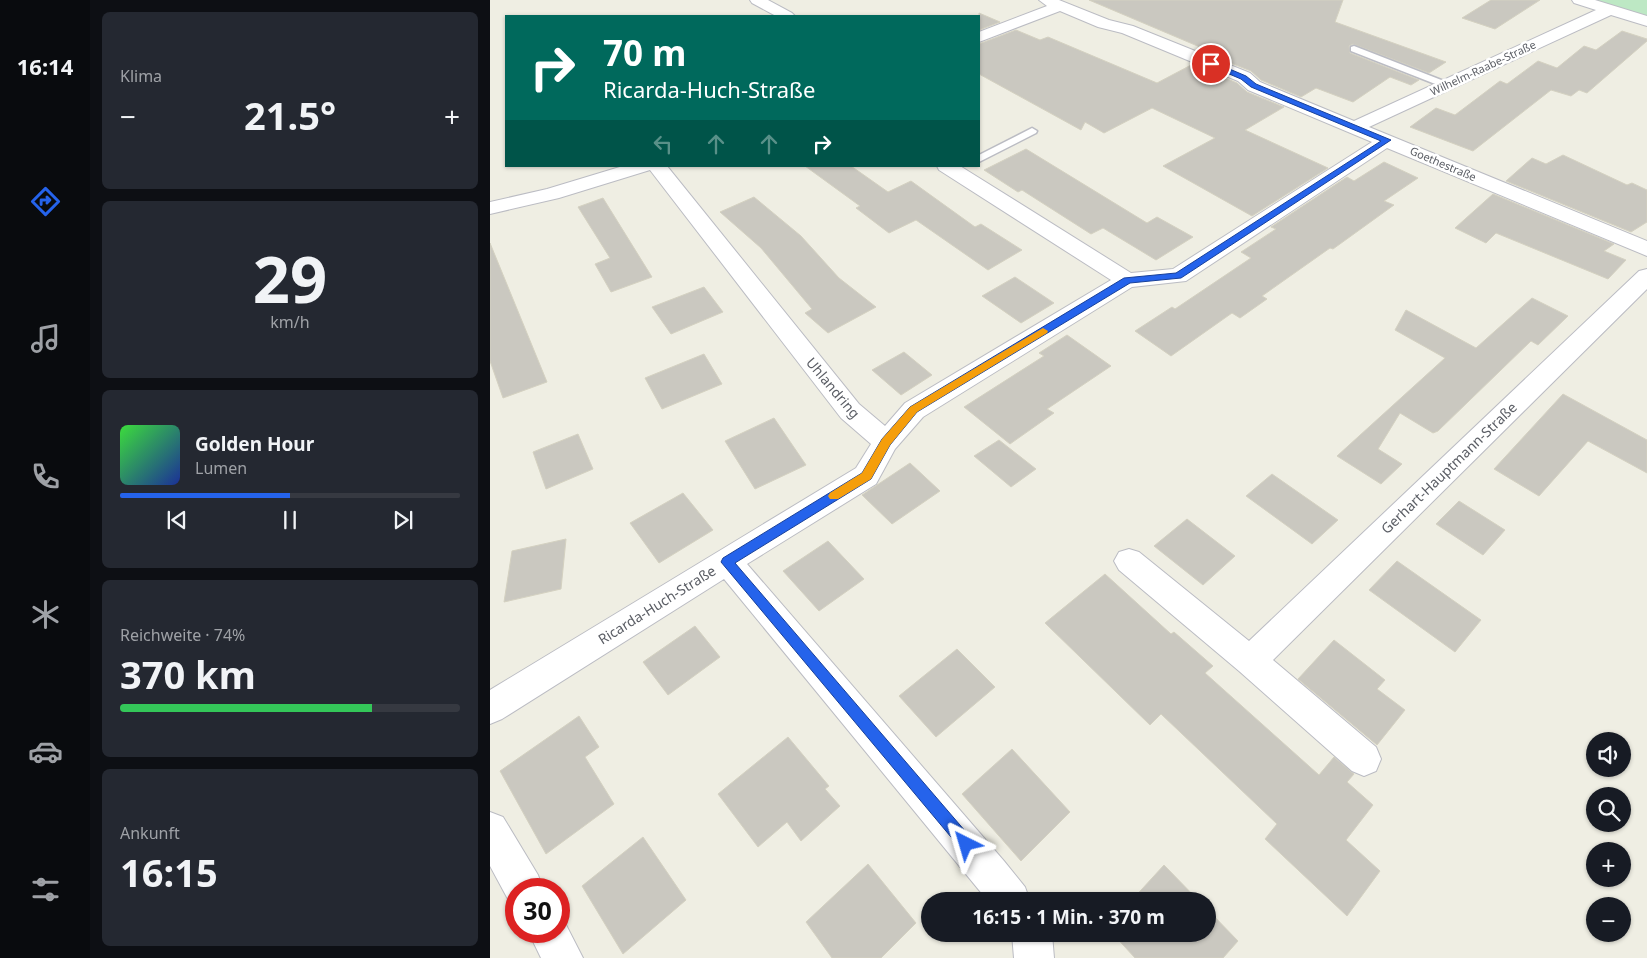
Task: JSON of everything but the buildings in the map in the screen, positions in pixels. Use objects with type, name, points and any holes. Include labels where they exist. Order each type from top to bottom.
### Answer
[{"type":"street","points":[[757,0],[785,15]]},
{"type":"street","points":[[1579,0],[1647,21]]},
{"type":"street","points":[[980,37],[1053,3]]},
{"type":"street","name":"Goethestraße","points":[[1053,3],[1104,24],[1127,29],[1244,77],[1254,86],[1647,249]]},
{"type":"street","name":"Wilhelm-Raabe-Straße","points":[[1355,127],[1610,10]]},
{"type":"street","points":[[886,442],[914,410],[1127,280],[1178,276],[1387,140]]},
{"type":"street","points":[[490,208],[552,194],[641,167]]},
{"type":"street","name":"Uhlandring","points":[[658,167],[850,411],[886,442]]},
{"type":"street","points":[[955,168],[1127,280]]},
{"type":"street","name":"Gerhart-Hauptmann-Straße","points":[[1250,661],[1647,276]]},
{"type":"street","name":"Ricarda-Huch-Straße","points":[[490,708],[866,476],[886,442]]},
{"type":"street","points":[[1129,561],[1364,759]]},
{"type":"street","points":[[727,562],[992,874],[1004,892]]},
{"type":"street","points":[[490,830],[518,878]]},
{"type":"street","points":[[1033,942],[1034,958]]},
{"type":"street","points":[[555,943],[563,958]]},
{"type":"lane","points":[[1354,50],[1446,85]]},
{"type":"lane","points":[[980,158],[1032,132]]},
{"type":"green space","points":[[1589,0],[1647,0],[1647,18]]},
{"type":"slow traffic","points":[[834,496],[866,476],[886,442],[914,410],[1043,331]]},
{"type":"route","points":[[966,844],[727,562],[866,476],[886,442],[914,410],[1127,280],[1178,276],[1387,140],[1254,86],[1244,77],[1211,64]]}]
